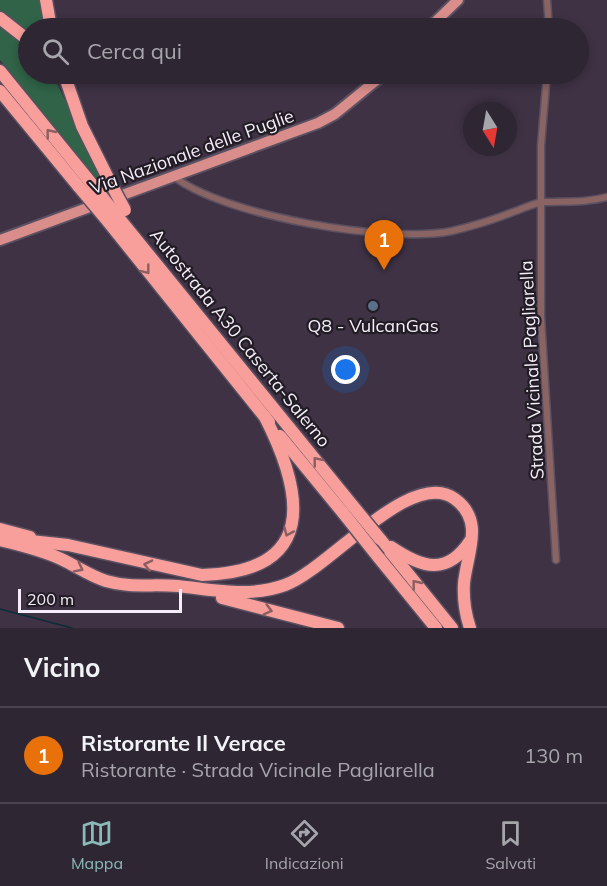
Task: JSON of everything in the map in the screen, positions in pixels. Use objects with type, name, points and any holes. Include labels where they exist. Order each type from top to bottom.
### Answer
[{"type":"highway","points":[[46,0],[49,18]]},
{"type":"highway","points":[[0,18],[18,32]]},
{"type":"highway","name":"Autostrada A30 Caserta-Salerno","points":[[0,71],[83,182]]},
{"type":"highway","points":[[59,84],[110,182],[118,217]]},
{"type":"highway","points":[[67,84],[82,126]]},
{"type":"highway","name":"Autostrada A30 Caserta-Salerno","points":[[0,91],[37,135],[118,217],[158,264],[348,510],[379,558],[436,628]]},
{"type":"highway","points":[[0,104],[37,135]]},
{"type":"highway","name":"Autostrada A30 Caserta-Salerno","points":[[118,217],[265,417],[348,510],[380,539],[452,628]]},
{"type":"highway","points":[[0,539],[172,571],[213,575],[249,569],[267,560],[285,540],[292,526],[293,494],[284,455],[265,417]]},
{"type":"highway","points":[[0,530],[42,546],[118,584],[257,592],[303,578],[380,517],[421,494],[437,492],[458,502],[471,519],[472,537],[464,582],[464,607],[470,628]]},
{"type":"highway","points":[[380,539],[411,560],[429,566],[440,565],[457,557],[472,537]]},
{"type":"highway","points":[[0,546],[42,546]]},
{"type":"highway","points":[[172,571],[217,591]]},
{"type":"highway","points":[[192,588],[338,628]]},
{"type":"main road","points":[[439,18],[458,0]]},
{"type":"main road","name":"Via Nazionale delle Puglie","points":[[0,240],[318,123],[335,114],[372,84]]},
{"type":"street","points":[[547,0],[548,18]]},
{"type":"street","name":"Strada Vicinale Pagliarella","points":[[546,84],[541,145],[541,317],[556,561]]},
{"type":"street","points":[[173,176],[187,187],[238,206],[292,219],[387,234],[418,235],[450,231],[481,224],[542,202],[564,204],[607,198]]},
{"type":"green space","points":[[0,0],[45,0],[48,18],[18,18],[18,28],[0,15]]},
{"type":"green space","points":[[0,22],[18,40],[18,82],[0,60]]},
{"type":"green space","points":[[20,84],[57,84],[108,185],[104,188]]},
{"type":"waterway","points":[[0,609],[72,628]]},
{"type":"place","name":"Ristorante Il Verace","points":[[384,270]]},
{"type":"place","name":"Q8 - VulcanGas","points":[[373,306]]}]
